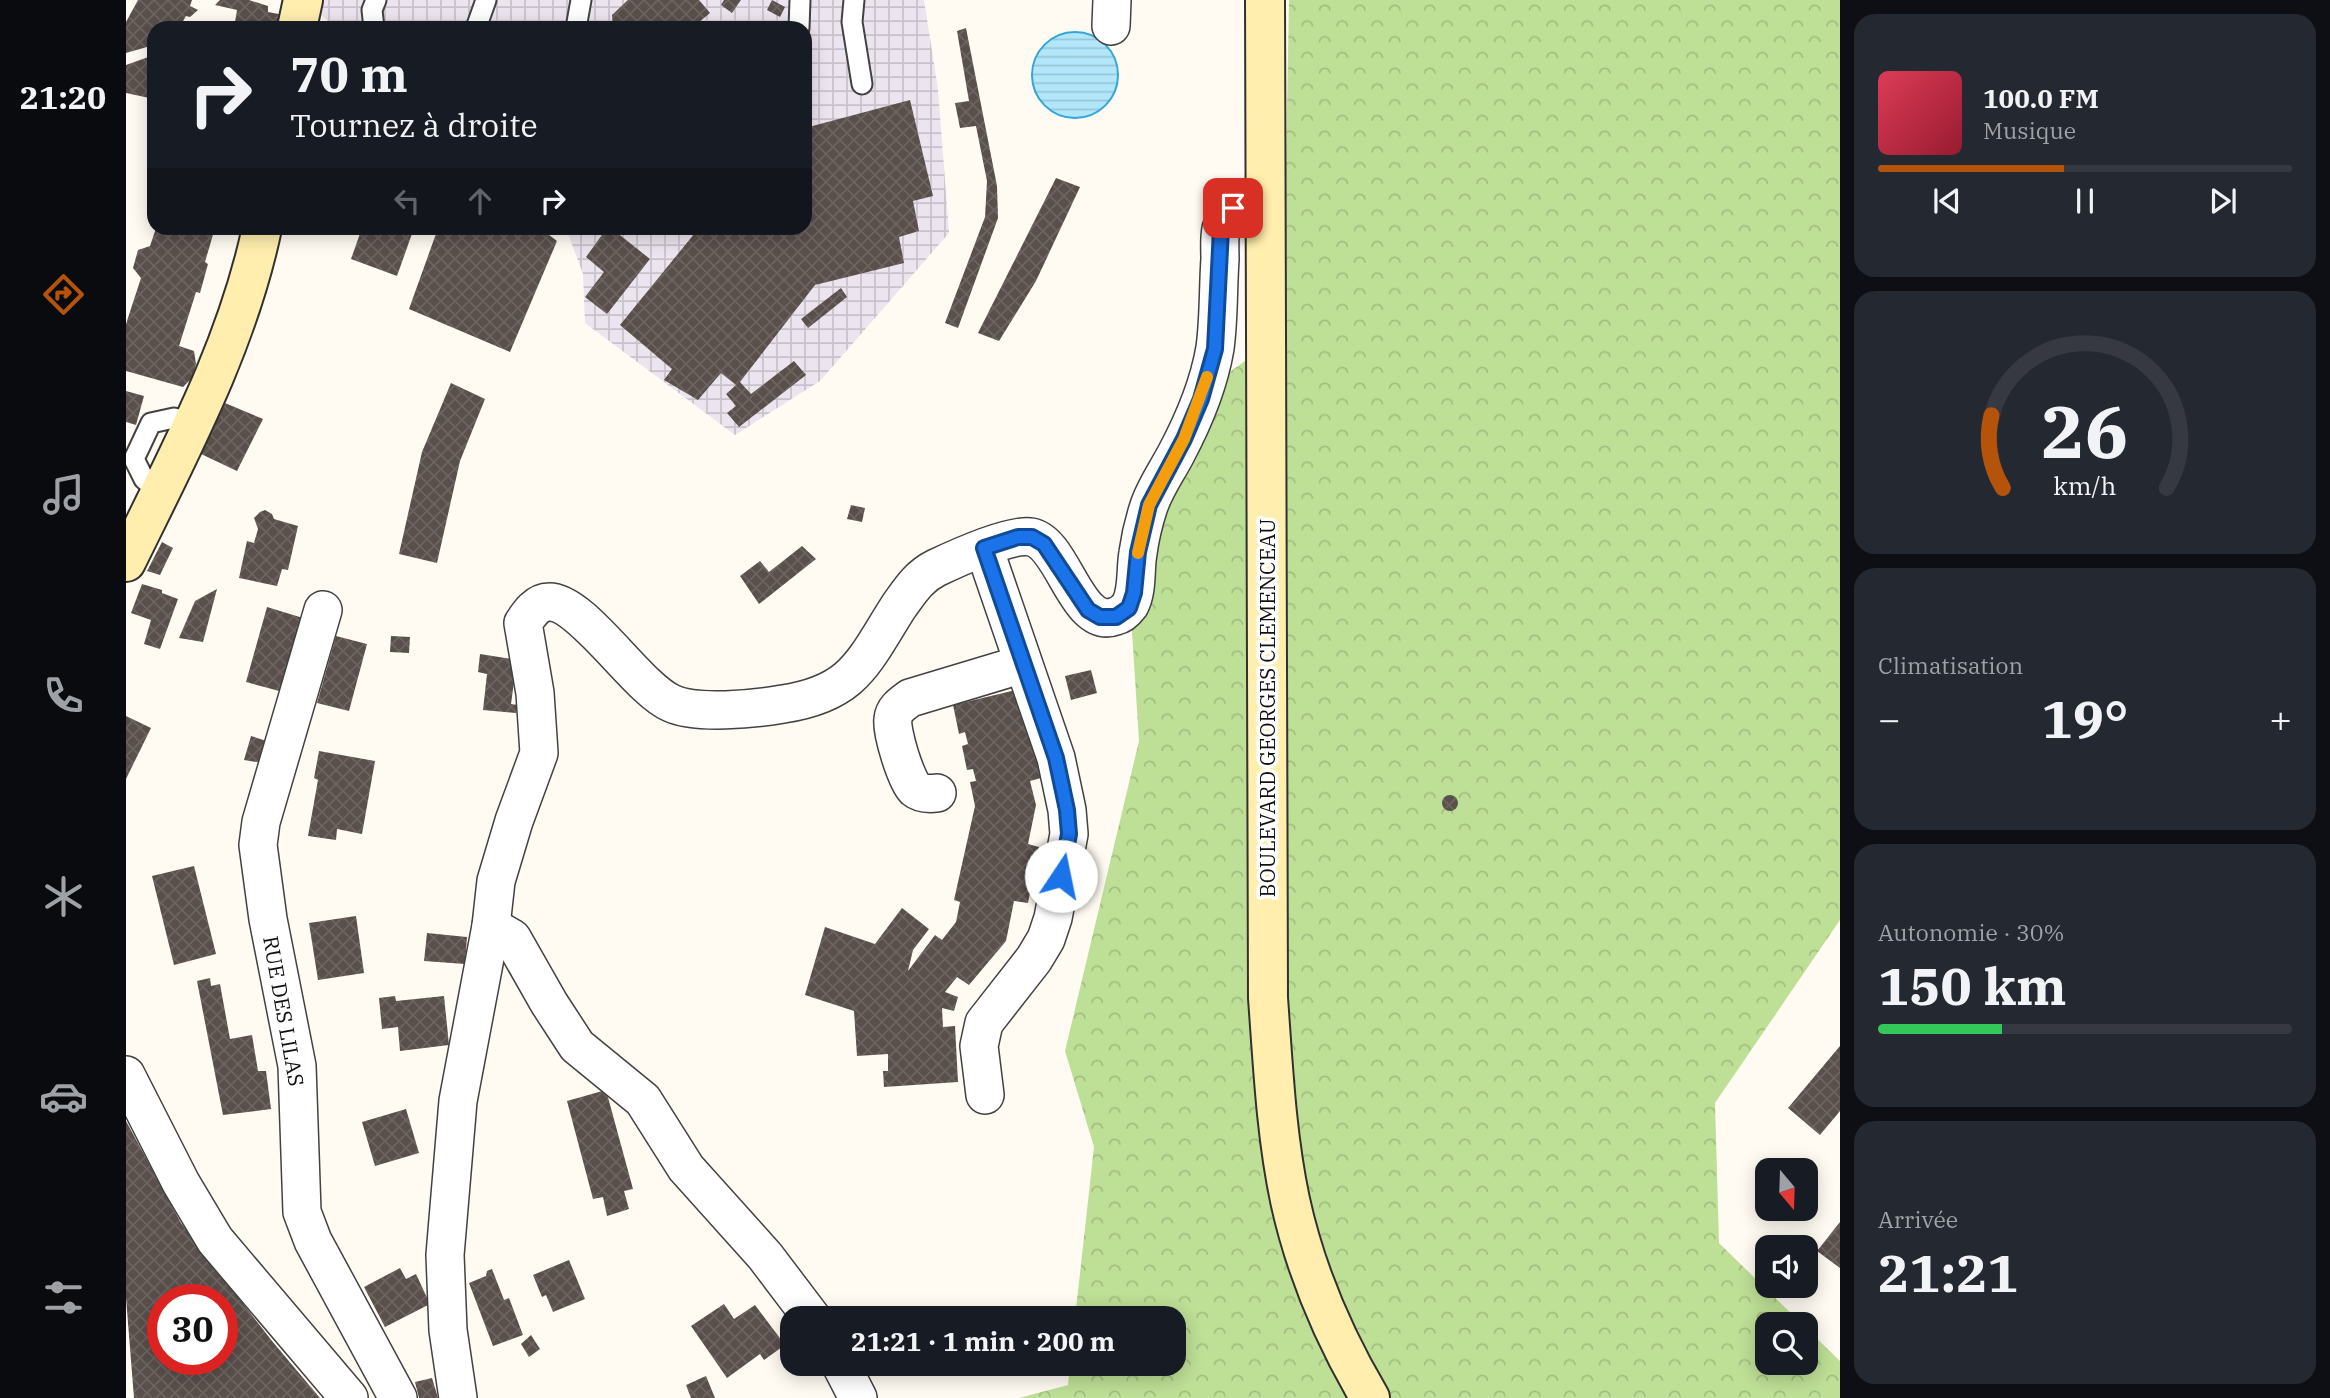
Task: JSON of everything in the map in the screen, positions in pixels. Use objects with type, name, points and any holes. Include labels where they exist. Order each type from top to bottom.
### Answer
[{"type":"main road","points":[[298,21],[302,0]]},
{"type":"main road","name":"BOULEVARD GEORGES CLEMENCEAU","points":[[1265,0],[1268,998],[1277,1113],[1291,1201],[1314,1279],[1346,1358],[1370,1398]]},
{"type":"main road","points":[[127,555],[195,422],[235,327],[260,235]]},
{"type":"street","points":[[458,1398],[448,1330],[444,1255],[458,1101],[491,926],[496,881],[514,821],[539,754],[535,693],[524,642],[523,623],[532,610],[546,601],[559,603],[600,635],[659,696],[686,708],[727,710],[783,704],[819,696],[848,680],[914,583],[929,572],[984,548],[1018,537],[1032,537],[1044,544],[1088,610],[1100,617],[1116,617],[1129,608],[1149,505],[1184,439],[1201,399],[1215,349],[1221,229],[1233,208],[1265,204]]},
{"type":"street","points":[[984,548],[1056,758],[1069,834],[1053,918],[1046,939],[1034,959],[984,1023],[979,1046],[985,1095]]},
{"type":"street","name":"RUE DES LILAS","points":[[323,610],[261,822],[258,845],[268,919],[297,1066],[302,1212],[313,1241],[398,1398]]},
{"type":"street","points":[[937,793],[917,791],[909,781],[895,736],[893,720],[898,707],[910,698],[1023,664]]},
{"type":"street","points":[[491,926],[512,938],[549,1003],[578,1046],[643,1100],[686,1168],[765,1256],[803,1306]]},
{"type":"street","points":[[126,1075],[181,1183],[215,1240],[349,1398]]},
{"type":"street","points":[[846,1376],[859,1398]]},
{"type":"lane","points":[[373,21],[372,10],[376,0]]},
{"type":"lane","points":[[478,21],[486,0]]},
{"type":"lane","points":[[577,21],[581,0]]},
{"type":"lane","points":[[799,21],[800,0]]},
{"type":"lane","points":[[854,0],[852,22],[862,84]]},
{"type":"shaded area","points":[[323,0],[924,0],[938,89],[949,233],[820,381],[735,435],[585,323],[583,274],[569,235],[812,235],[812,21],[328,21],[314,10]]},
{"type":"green space","points":[[1289,0],[1840,0],[1840,920],[1715,1103],[1719,1243],[1755,1278],[1755,1298],[1775,1298],[1790,1312],[1755,1312],[1755,1375],[1818,1375],[1818,1340],[1840,1361],[1840,1398],[1019,1398],[1068,1385],[1069,1376],[1186,1376],[1186,1306],[1076,1306],[1094,1147],[1065,1051],[1139,741],[1129,585],[1227,374],[1283,333]]},
{"type":"water","points":[[1067,32],[1083,32],[1106,44],[1115,58],[1118,75],[1115,92],[1106,106],[1083,118],[1067,118],[1051,111],[1039,99],[1032,83],[1032,67],[1039,51],[1051,39]]},
{"type":"building","points":[[138,0],[192,0],[190,6],[198,10],[190,17],[186,16],[183,21],[147,21],[147,47],[126,53],[126,22]]},
{"type":"building","points":[[220,0],[249,0],[268,6],[268,12],[284,15],[283,21],[235,21],[237,10],[215,5]]},
{"type":"building","points":[[628,0],[699,0],[710,13],[700,21],[612,21],[612,15]]},
{"type":"building","points":[[724,0],[741,0],[732,13],[721,5]]},
{"type":"building","points":[[772,0],[785,7],[780,17],[767,10]]},
{"type":"building","points":[[966,28],[997,186],[998,218],[958,328],[945,323],[985,217],[987,181],[976,126],[960,128],[955,103],[969,101],[957,31]]},
{"type":"building","points":[[147,58],[147,98],[126,93],[126,65]]},
{"type":"building","points":[[910,100],[933,196],[913,201],[919,231],[899,237],[904,263],[815,285],[740,382],[751,394],[794,361],[806,375],[739,427],[727,413],[736,406],[726,394],[736,385],[721,373],[698,400],[664,380],[672,369],[620,325],[693,235],[812,235],[812,126]]},
{"type":"building","points":[[1056,178],[1080,187],[1036,281],[999,341],[978,333]]},
{"type":"building","points":[[154,235],[213,235],[200,293],[196,292],[179,346],[194,351],[196,364],[192,378],[183,387],[126,371],[126,324],[141,278],[133,268],[138,250],[150,246]]},
{"type":"building","points":[[360,235],[412,235],[397,276],[351,259]]},
{"type":"building","points":[[436,235],[549,235],[557,241],[510,352],[409,309]]},
{"type":"building","points":[[602,235],[620,235],[650,259],[607,314],[585,297],[604,272],[586,257]]},
{"type":"building","points":[[841,288],[847,297],[808,328],[801,319]]},
{"type":"building","points":[[451,383],[485,399],[460,461],[437,563],[399,554],[422,452]]},
{"type":"building","points":[[126,391],[144,396],[136,425],[126,422]]},
{"type":"building","points":[[225,403],[263,419],[237,471],[201,454]]},
{"type":"building","points":[[851,505],[865,508],[862,522],[847,519]]},
{"type":"building","points":[[265,510],[272,514],[274,519],[298,526],[288,570],[282,569],[277,586],[239,578],[247,541],[254,543],[258,529],[254,518]]},
{"type":"building","points":[[162,542],[173,548],[160,575],[147,571]]},
{"type":"building","points":[[802,546],[816,559],[759,604],[740,576],[760,561],[769,572]]},
{"type":"building","points":[[142,584],[162,590],[162,593],[178,599],[160,649],[144,644],[151,620],[131,613]]},
{"type":"building","points":[[217,589],[203,642],[179,638],[195,601]]},
{"type":"building","points":[[267,607],[303,618],[283,692],[246,682]]},
{"type":"building","points":[[336,636],[367,644],[349,711],[317,703]]},
{"type":"building","points":[[391,636],[410,637],[409,653],[390,652]]},
{"type":"building","points":[[480,654],[517,660],[511,704],[518,705],[516,713],[483,710],[487,674],[478,672]]},
{"type":"building","points":[[1091,670],[1097,693],[1071,700],[1065,676]]},
{"type":"building","points":[[1016,690],[1024,702],[1041,778],[1030,781],[1036,805],[1028,844],[1039,847],[1028,903],[1014,901],[1006,941],[969,985],[957,977],[945,992],[958,997],[954,1011],[942,1008],[943,1027],[955,1026],[958,1082],[884,1087],[883,1071],[888,1071],[888,1054],[857,1056],[854,1011],[805,995],[825,927],[875,944],[902,908],[929,929],[913,950],[908,971],[935,935],[942,940],[956,922],[960,902],[954,900],[975,806],[970,782],[976,781],[973,769],[967,770],[962,746],[968,744],[965,732],[959,734],[953,705]]},
{"type":"building","points":[[126,716],[151,728],[126,779]]},
{"type":"building","points":[[251,736],[276,744],[269,764],[244,760]]},
{"type":"building","points":[[319,751],[375,761],[362,834],[337,829],[336,840],[308,836],[318,780],[314,778]]},
{"type":"building","points":[[1447,795],[1453,795],[1458,803],[1456,809],[1447,811],[1442,806],[1442,800]]},
{"type":"building","points":[[194,866],[216,954],[174,965],[152,876]]},
{"type":"building","points":[[356,916],[364,973],[318,980],[309,923]]},
{"type":"building","points":[[427,933],[467,937],[465,964],[424,961]]},
{"type":"building","points":[[210,978],[211,986],[220,984],[230,1039],[252,1035],[258,1071],[266,1071],[271,1109],[223,1115],[197,981]]},
{"type":"building","points":[[395,996],[396,1001],[444,996],[449,1045],[400,1051],[398,1027],[382,1029],[379,998]]},
{"type":"building","points":[[1840,1046],[1840,1111],[1820,1135],[1788,1108]]},
{"type":"building","points":[[606,1090],[633,1189],[624,1191],[629,1209],[607,1216],[603,1197],[593,1199],[567,1101]]},
{"type":"building","points":[[406,1109],[419,1153],[375,1166],[362,1122]]},
{"type":"building","points":[[126,1121],[181,1223],[228,1284],[147,1284],[147,1375],[238,1375],[238,1297],[320,1398],[134,1398],[126,1298]]},
{"type":"building","points":[[1840,1222],[1840,1268],[1818,1250]]},
{"type":"building","points":[[569,1260],[585,1299],[553,1312],[546,1295],[542,1297],[533,1275]]},
{"type":"building","points":[[400,1268],[406,1279],[416,1274],[430,1304],[385,1327],[364,1287]]},
{"type":"building","points":[[492,1269],[504,1300],[509,1298],[523,1335],[493,1346],[469,1283],[486,1276],[487,1271]]},
{"type":"building","points":[[724,1304],[734,1319],[755,1305],[780,1338],[780,1349],[764,1360],[760,1354],[727,1378],[691,1326]]},
{"type":"building","points":[[531,1335],[540,1349],[529,1357],[521,1344]]},
{"type":"building","points":[[706,1376],[715,1398],[691,1398],[686,1385]]},
{"type":"building","points":[[432,1378],[438,1398],[419,1398],[415,1382]]},
{"type":"slow traffic","points":[[1138,553],[1149,505],[1184,439],[1207,377]]},
{"type":"route","points":[[1061,876],[1069,834],[1056,758],[984,548],[1018,537],[1032,537],[1044,544],[1088,610],[1100,617],[1116,617],[1129,608],[1149,505],[1184,439],[1201,399],[1215,349],[1221,229],[1233,208]]}]
